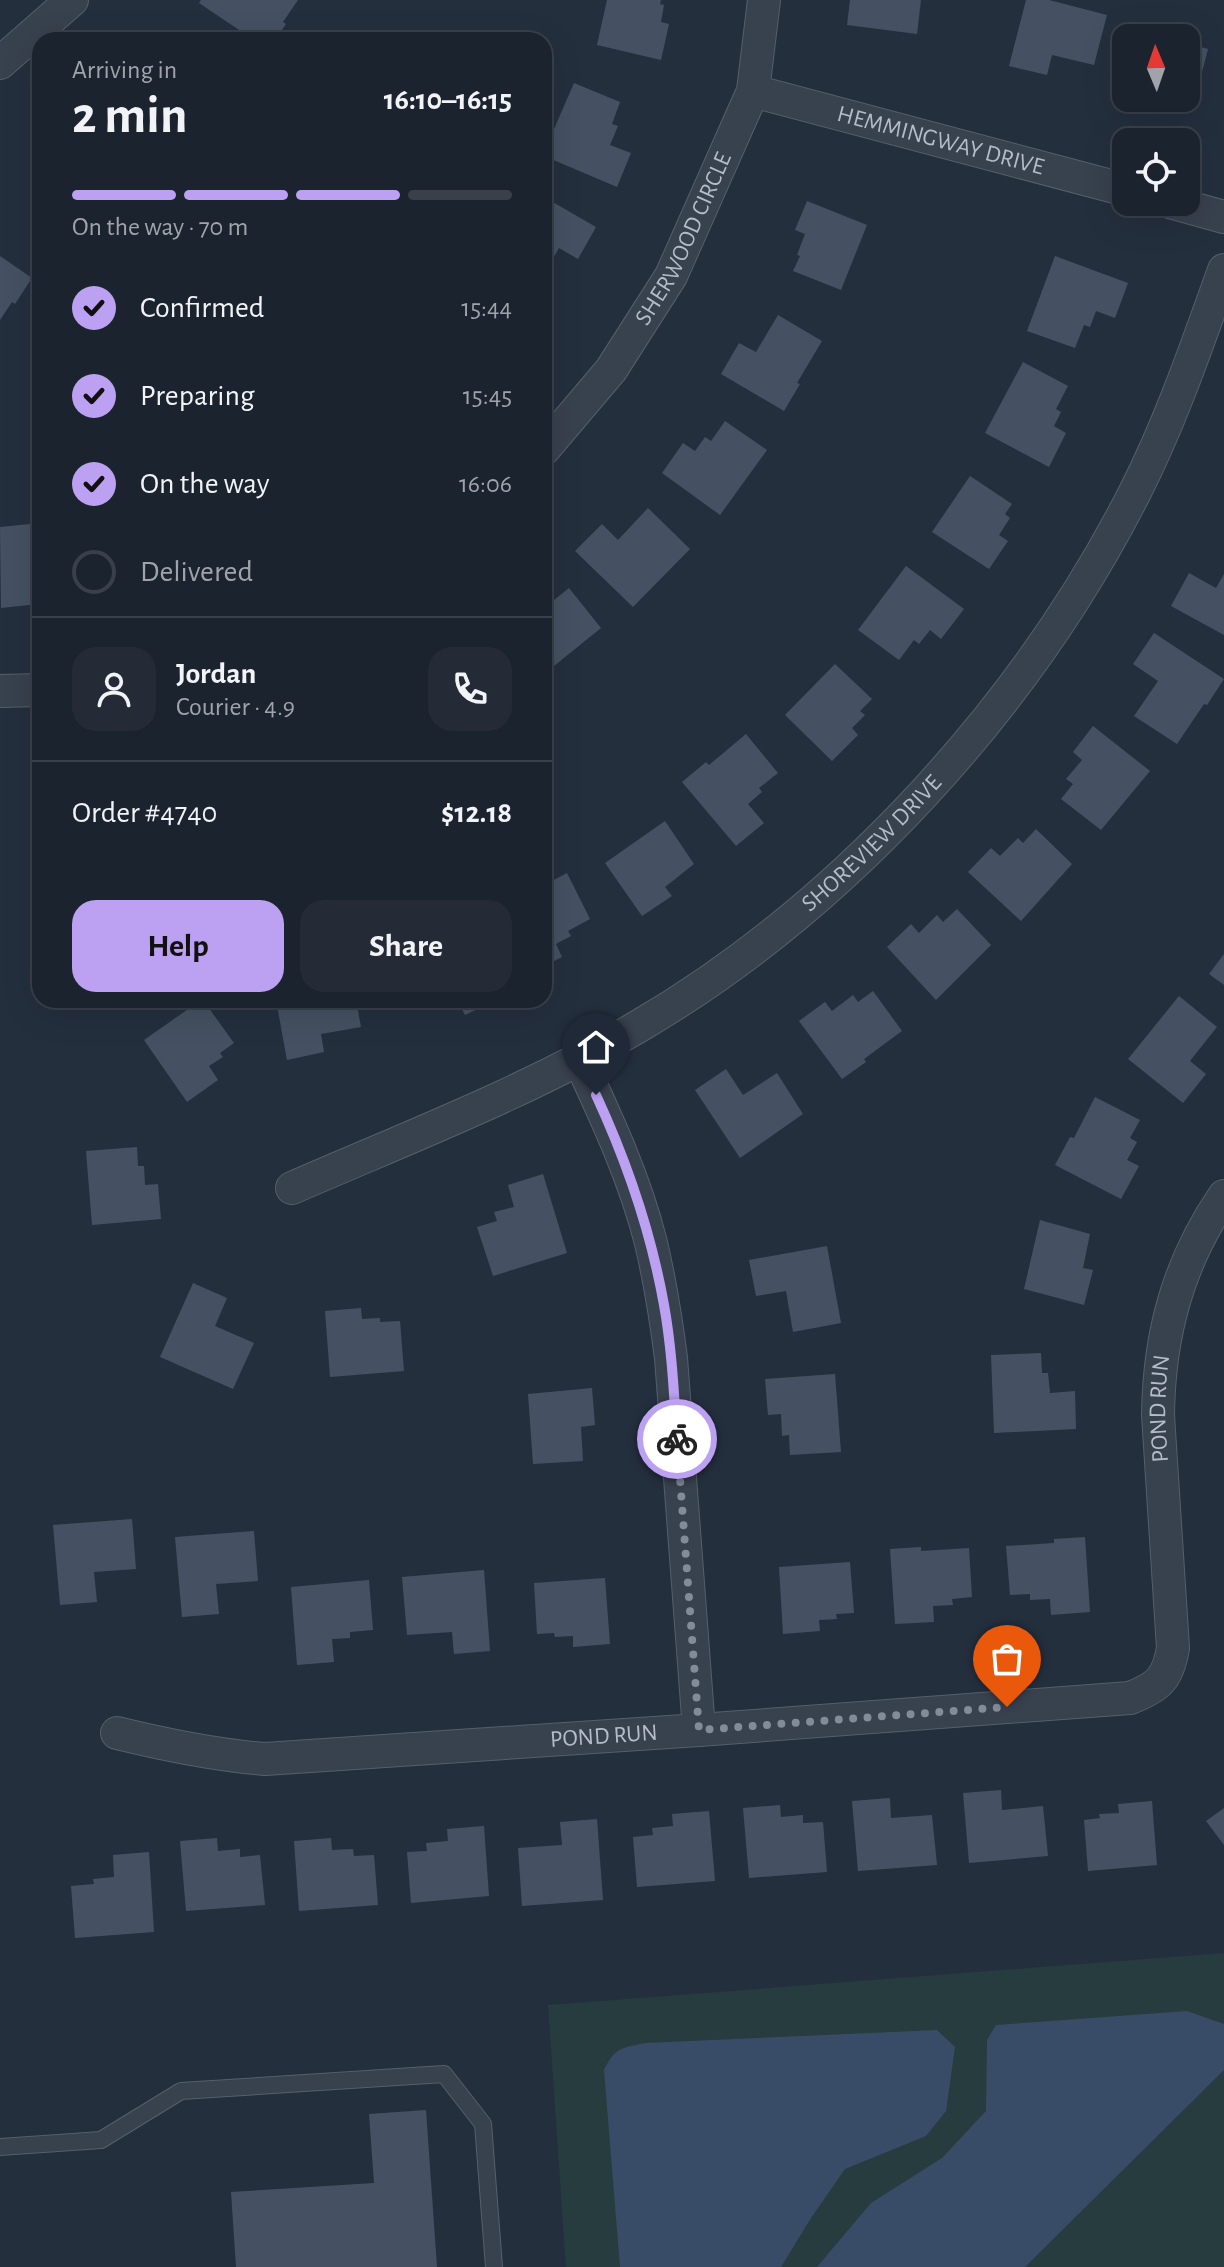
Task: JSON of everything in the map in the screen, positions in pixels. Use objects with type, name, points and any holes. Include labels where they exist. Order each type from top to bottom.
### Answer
[{"type":"street","points":[[35,32],[72,0]]},
{"type":"street","name":"SHERWOOD CIRCLE","points":[[552,440],[611,370],[671,276],[753,91],[764,0]]},
{"type":"street","points":[[0,63],[32,35]]},
{"type":"street","name":"HEMMINGWAY DRIVE","points":[[753,91],[1112,186]]},
{"type":"street","points":[[1200,210],[1224,217]]},
{"type":"street","name":"SHOREVIEW DRIVE","points":[[292,1188],[540,1081],[640,1026],[700,987],[813,900],[866,852],[916,801],[1000,704],[1067,610],[1136,491],[1180,391],[1224,270]]},
{"type":"street","points":[[0,691],[32,690]]},
{"type":"street","points":[[579,1059],[614,1134],[634,1188],[651,1241],[665,1306],[699,1730]]},
{"type":"street","name":"POND RUN","points":[[117,1733],[157,1743],[265,1759],[1130,1698],[1151,1690],[1164,1678],[1173,1648],[1158,1379],[1168,1319],[1187,1260],[1224,1196]]},
{"type":"lane","points":[[0,2147],[101,2140],[181,2091],[444,2074],[483,2124],[494,2267]]},
{"type":"green space","points":[[1224,1953],[1224,2267],[566,2267],[548,2005]]},
{"type":"water","points":[[1187,2011],[1224,2024],[1224,2070],[1025,2267],[817,2267],[871,2203],[942,2158],[986,2111],[987,2040],[996,2025]]},
{"type":"water","points":[[937,2030],[955,2047],[946,2111],[926,2136],[845,2169],[781,2267],[620,2267],[604,2070],[616,2053],[645,2043]]},
{"type":"building","points":[[201,0],[298,0],[283,22],[286,24],[280,32],[242,32],[199,3]]},
{"type":"building","points":[[607,0],[661,0],[660,4],[664,5],[661,22],[669,24],[661,60],[597,45]]},
{"type":"building","points":[[850,0],[921,0],[917,34],[847,25]]},
{"type":"building","points":[[1026,0],[1049,0],[1107,15],[1094,65],[1052,55],[1047,75],[1009,66]]},
{"type":"building","points":[[1200,47],[1208,49],[1200,80]]},
{"type":"building","points":[[574,83],[620,102],[612,124],[618,126],[610,145],[631,153],[617,187],[552,159],[554,129]]},
{"type":"building","points":[[807,201],[867,225],[841,290],[793,271],[805,234],[795,230]]},
{"type":"building","points":[[552,202],[596,227],[578,259],[559,248],[552,260]]},
{"type":"building","points":[[0,256],[32,278],[0,320]]},
{"type":"building","points":[[1055,256],[1128,283],[1115,318],[1096,311],[1090,327],[1084,325],[1075,348],[1027,331]]},
{"type":"building","points":[[778,315],[822,341],[784,411],[721,374],[739,343],[756,352]]},
{"type":"building","points":[[1023,362],[1068,386],[1056,409],[1061,412],[1054,426],[1066,433],[1049,467],[985,433]]},
{"type":"building","points":[[725,421],[767,450],[720,515],[662,473],[683,443],[695,451],[705,437],[711,441]]},
{"type":"building","points":[[970,476],[1012,504],[1005,514],[1010,518],[999,535],[1008,541],[989,569],[932,532]]},
{"type":"building","points":[[648,508],[690,549],[633,607],[575,551],[602,524],[618,540]]},
{"type":"building","points":[[32,524],[32,605],[1,608],[0,527]]},
{"type":"building","points":[[906,566],[964,609],[941,639],[930,630],[919,644],[914,640],[899,660],[858,630]]},
{"type":"building","points":[[1189,573],[1216,588],[1224,574],[1224,635],[1171,606]]},
{"type":"building","points":[[569,588],[601,628],[552,668],[552,602]]},
{"type":"building","points":[[1154,633],[1224,679],[1177,744],[1134,716],[1158,681],[1133,664]]},
{"type":"building","points":[[835,664],[872,699],[860,711],[865,715],[852,728],[858,735],[832,761],[785,715]]},
{"type":"building","points":[[1093,726],[1150,771],[1101,830],[1061,799],[1073,784],[1066,779],[1082,760],[1073,752]]},
{"type":"building","points":[[746,734],[778,773],[759,788],[762,792],[748,804],[764,823],[736,846],[682,782],[706,762],[709,765]]},
{"type":"building","points":[[665,821],[694,864],[665,887],[672,896],[642,916],[605,863]]},
{"type":"building","points":[[1036,829],[1072,864],[1021,921],[968,872],[991,848],[1000,856],[1018,838],[1023,843]]},
{"type":"building","points":[[567,873],[590,919],[568,931],[571,936],[556,944],[562,957],[552,962],[552,881]]},
{"type":"building","points":[[957,909],[991,945],[936,1000],[887,947],[911,924],[919,933],[937,915],[943,922]]},
{"type":"building","points":[[1224,954],[1224,985],[1209,974]]},
{"type":"building","points":[[873,991],[902,1031],[842,1079],[799,1021],[825,1002],[832,1011],[853,995],[858,1002]]},
{"type":"building","points":[[1179,996],[1217,1027],[1190,1061],[1206,1074],[1183,1103],[1128,1059]]},
{"type":"building","points":[[190,1008],[209,1008],[234,1043],[220,1053],[223,1057],[209,1066],[218,1080],[187,1102],[144,1040]]},
{"type":"building","points":[[277,1008],[357,1008],[361,1027],[321,1034],[324,1052],[287,1060]]},
{"type":"building","points":[[461,1008],[479,1008],[465,1015]]},
{"type":"building","points":[[726,1069],[743,1095],[777,1073],[803,1114],[740,1158],[695,1090]]},
{"type":"building","points":[[1095,1097],[1140,1120],[1130,1138],[1137,1142],[1127,1160],[1139,1166],[1121,1199],[1055,1165],[1070,1137],[1074,1138]]},
{"type":"building","points":[[137,1147],[138,1166],[144,1166],[145,1185],[158,1184],[161,1219],[92,1225],[86,1151]]},
{"type":"building","points":[[543,1174],[567,1253],[493,1276],[477,1227],[497,1221],[494,1212],[514,1207],[508,1185]]},
{"type":"building","points":[[1040,1220],[1090,1234],[1083,1268],[1093,1270],[1084,1305],[1024,1289]]},
{"type":"building","points":[[827,1246],[841,1323],[793,1332],[786,1291],[756,1296],[749,1260]]},
{"type":"building","points":[[193,1283],[227,1298],[215,1326],[254,1343],[233,1389],[160,1357]]},
{"type":"building","points":[[361,1308],[362,1319],[400,1321],[404,1371],[330,1377],[325,1311]]},
{"type":"building","points":[[1041,1353],[1042,1373],[1048,1373],[1050,1393],[1075,1391],[1076,1429],[994,1433],[991,1355]]},
{"type":"building","points":[[835,1374],[841,1452],[790,1455],[789,1435],[782,1436],[781,1414],[768,1415],[765,1379]]},
{"type":"building","points":[[592,1388],[595,1425],[581,1427],[583,1461],[533,1464],[528,1394]]},
{"type":"building","points":[[132,1519],[136,1569],[94,1572],[97,1602],[60,1605],[53,1525]]},
{"type":"building","points":[[254,1531],[258,1581],[216,1584],[219,1614],[182,1617],[175,1537]]},
{"type":"building","points":[[1085,1537],[1090,1612],[1051,1615],[1050,1599],[1030,1600],[1030,1594],[1010,1595],[1006,1546],[1054,1543],[1054,1539]]},
{"type":"building","points":[[921,1547],[921,1551],[969,1548],[972,1597],[952,1599],[953,1605],[933,1606],[934,1622],[895,1624],[890,1549]]},
{"type":"building","points":[[850,1562],[854,1613],[836,1614],[837,1619],[819,1620],[820,1631],[783,1634],[779,1567]]},
{"type":"building","points":[[484,1570],[490,1651],[454,1654],[452,1632],[407,1635],[402,1577]]},
{"type":"building","points":[[605,1578],[610,1644],[573,1647],[573,1636],[537,1634],[534,1583]]},
{"type":"building","points":[[369,1580],[373,1630],[350,1632],[350,1638],[332,1639],[334,1662],[297,1665],[291,1587]]},
{"type":"building","points":[[1001,1790],[1002,1810],[1043,1806],[1048,1856],[969,1863],[963,1793]]},
{"type":"building","points":[[890,1798],[891,1818],[932,1815],[937,1865],[858,1871],[852,1801]]},
{"type":"building","points":[[1152,1801],[1157,1865],[1088,1871],[1084,1820],[1100,1818],[1099,1814],[1119,1813],[1118,1804]]},
{"type":"building","points":[[780,1805],[781,1817],[803,1815],[803,1823],[823,1822],[827,1872],[749,1878],[743,1808]]},
{"type":"building","points":[[1224,1808],[1224,1845],[1206,1821]]},
{"type":"building","points":[[709,1811],[715,1881],[637,1887],[633,1837],[653,1835],[652,1828],[673,1826],[672,1814]]},
{"type":"building","points":[[597,1819],[603,1900],[522,1906],[518,1848],[562,1845],[560,1822]]},
{"type":"building","points":[[484,1826],[489,1896],[411,1903],[407,1852],[427,1851],[426,1843],[448,1841],[447,1829]]},
{"type":"building","points":[[217,1838],[218,1851],[240,1849],[240,1857],[260,1855],[265,1905],[186,1911],[180,1841]]},
{"type":"building","points":[[331,1838],[332,1850],[353,1849],[354,1856],[374,1855],[378,1905],[299,1911],[294,1841]]},
{"type":"building","points":[[149,1852],[154,1932],[75,1938],[71,1886],[94,1884],[93,1879],[114,1877],[113,1855]]},
{"type":"building","points":[[426,2110],[437,2267],[236,2267],[231,2192],[374,2183],[369,2114]]},
{"type":"way so far","points":[[677,1439],[699,1730],[1007,1707]]},
{"type":"route","points":[[596,1095],[614,1134],[651,1241],[665,1306],[677,1439]]}]
